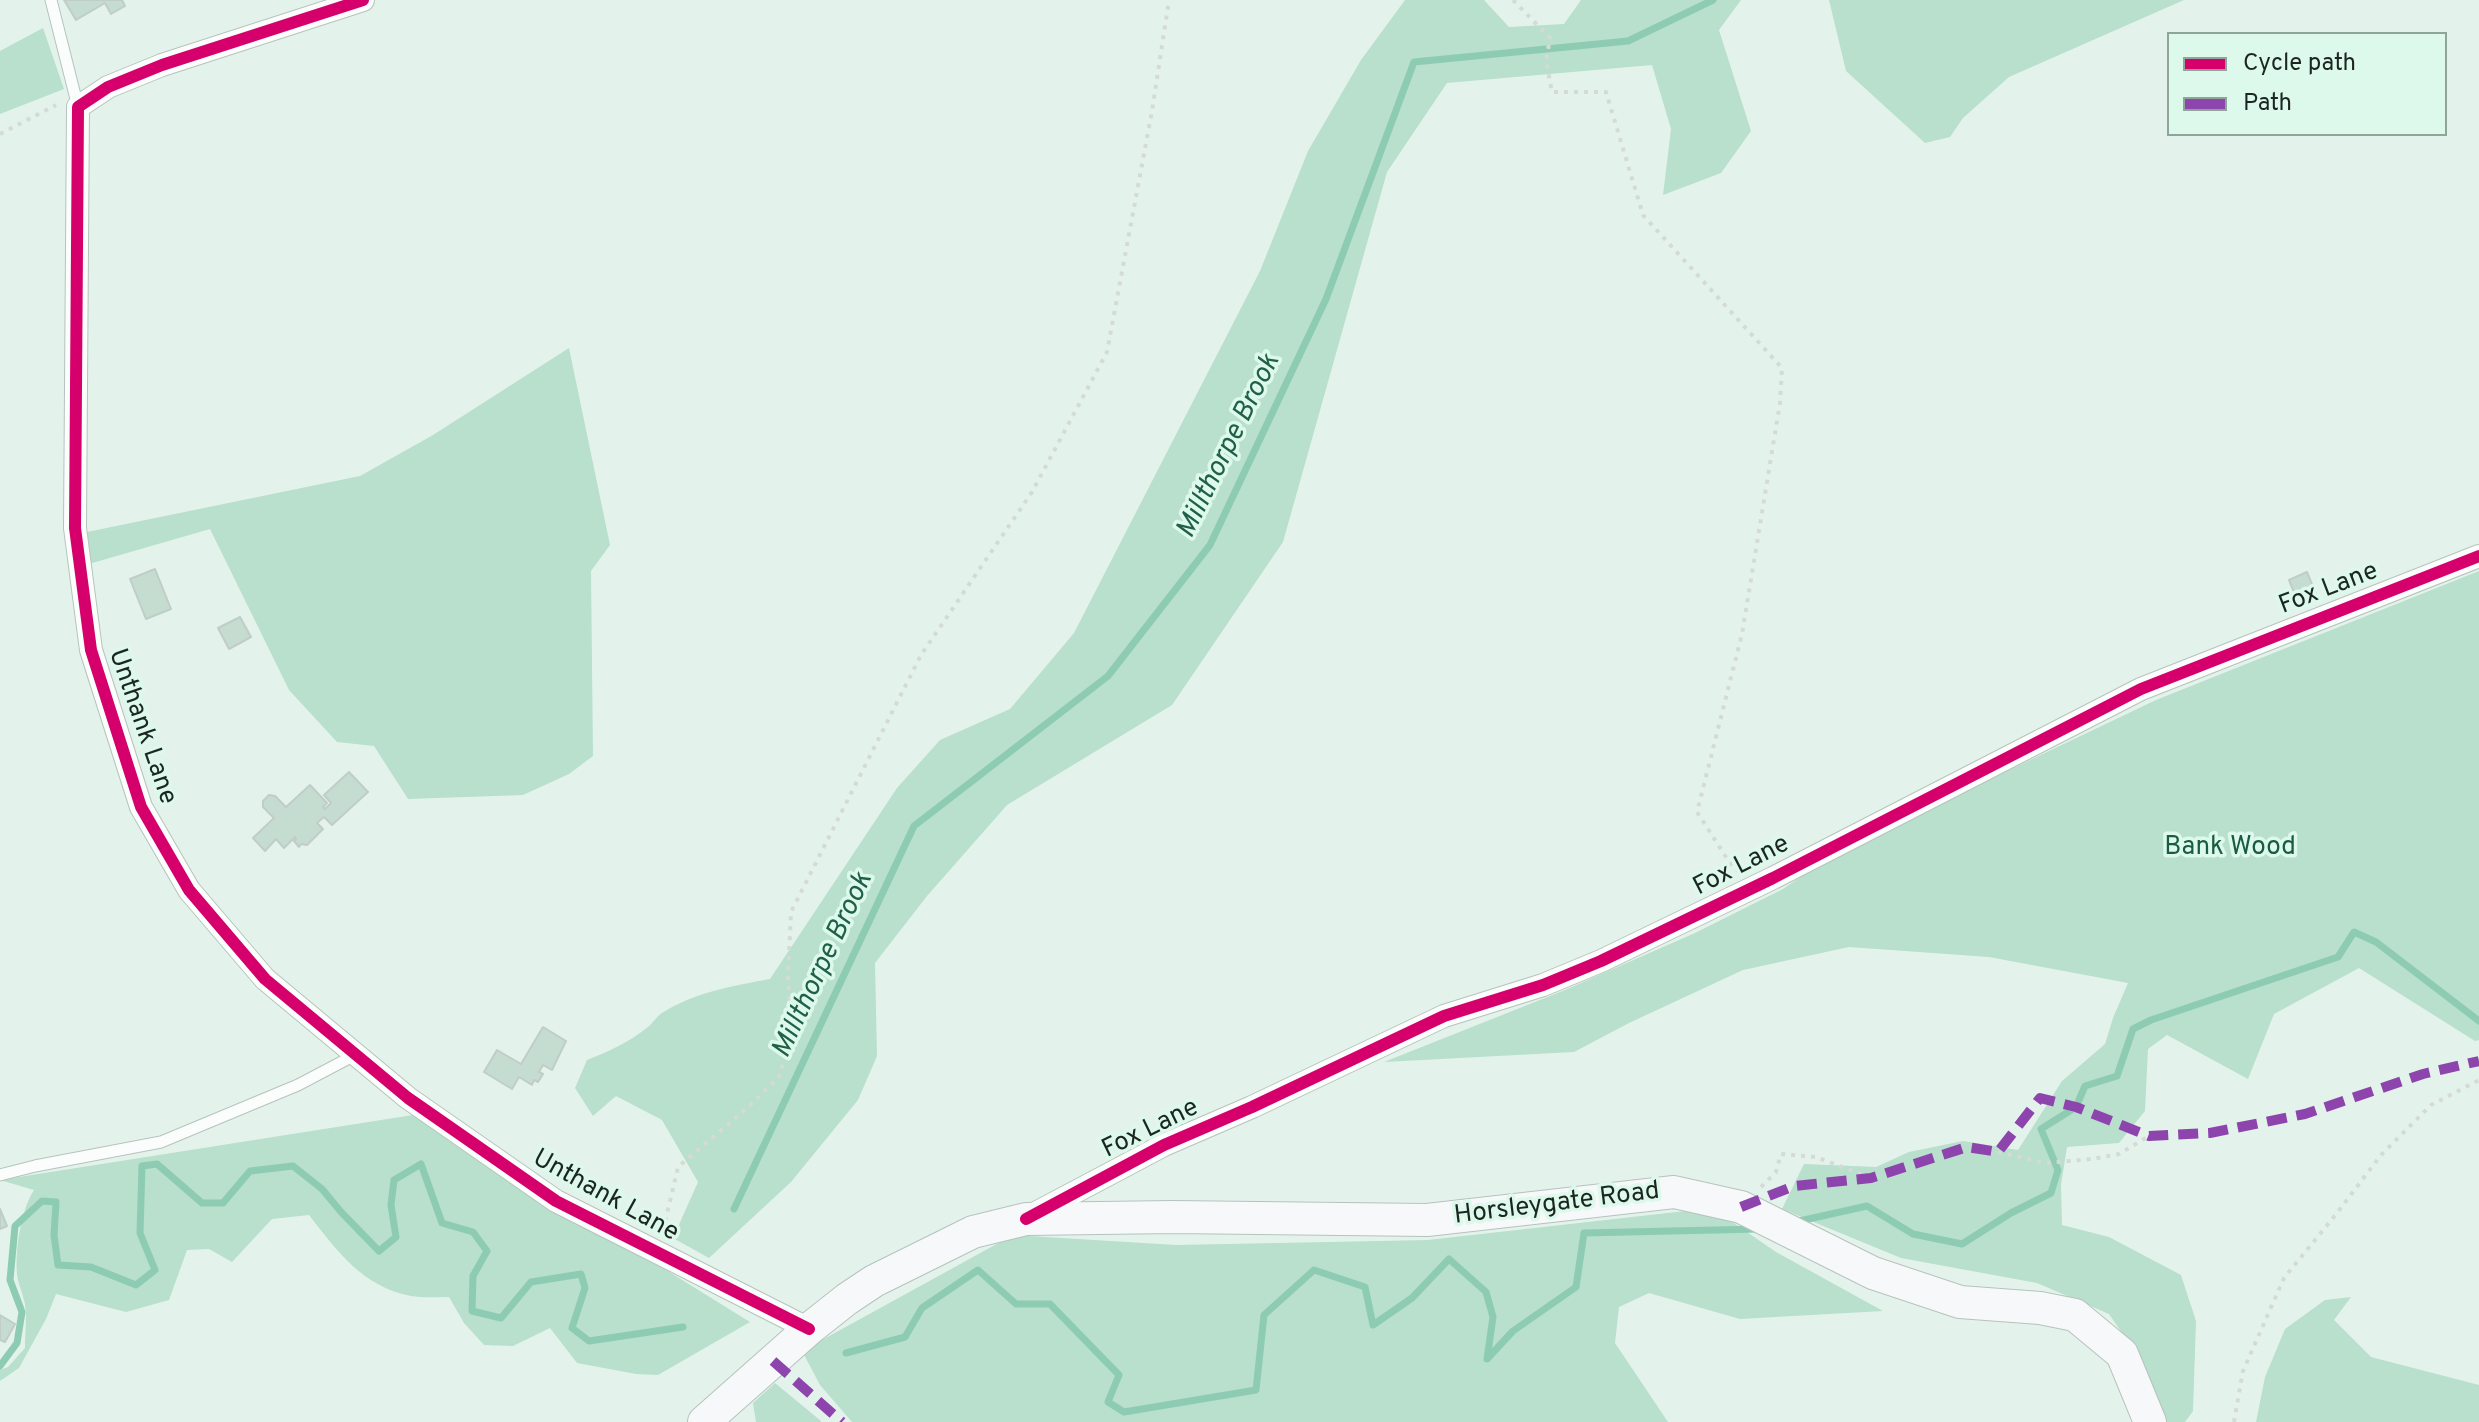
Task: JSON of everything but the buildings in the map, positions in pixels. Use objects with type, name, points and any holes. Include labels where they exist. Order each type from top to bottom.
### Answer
[{"type":"main road","name":"Horsleygate Road","points":[[704,1422],[809,1329],[874,1281],[973,1232],[1026,1219],[1427,1220],[1674,1192],[1741,1207],[1873,1273],[1960,1302],[2040,1308],[2075,1315],[2122,1354],[2150,1422]]},
{"type":"street","points":[[78,107],[108,87],[162,65],[363,0]]},
{"type":"street","name":"Unthank Lane","points":[[78,107],[75,528],[91,650],[141,807],[189,890],[265,979],[408,1098],[556,1201],[809,1329]]},
{"type":"street","name":"Fox Lane","points":[[1026,1219],[1164,1145],[1444,1016],[1543,985],[1601,961],[1773,878],[2141,689],[2479,556]]},
{"type":"street","points":[[1099,1181],[1109,1218]]},
{"type":"lane","points":[[51,0],[78,107]]},
{"type":"lane","points":[[0,1175],[161,1142],[298,1085],[355,1055]]},
{"type":"path","points":[[658,1253],[678,1167],[779,1077],[792,1035],[788,978],[791,912],[921,655],[1032,492],[1107,352],[1152,111],[1169,0]]},
{"type":"path","points":[[1513,0],[1550,38],[1546,61],[1552,92],[1606,92],[1643,215],[1782,368],[1780,403],[1742,634],[1697,812],[1733,868],[1743,872]]},
{"type":"path","points":[[0,134],[54,105],[78,107]]},
{"type":"path","points":[[2234,1422],[2243,1371],[2284,1278],[2381,1155],[2431,1105],[2479,1080]]},
{"type":"path","points":[[1998,1152],[2046,1163],[2070,1161],[2119,1154],[2149,1136]]},
{"type":"path","points":[[1741,1207],[1776,1172],[1781,1154],[1816,1157],[1871,1178]]},
{"type":"green space","points":[[1405,0],[1484,0],[1509,27],[1564,24],[1581,0],[1741,0],[1719,30],[1751,131],[1721,173],[1663,195],[1671,129],[1652,65],[1447,83],[1387,172],[1283,542],[1172,705],[1007,805],[927,896],[875,963],[877,1056],[858,1100],[791,1182],[709,1258],[673,1238],[698,1182],[662,1120],[616,1096],[593,1116],[575,1088],[587,1060],[627,1041],[662,1013],[688,1000],[770,979],[897,788],[940,740],[1010,709],[1074,633],[1260,271],[1308,151],[1361,60]]},
{"type":"green space","points":[[1829,0],[2184,0],[2009,77],[1963,118],[1950,137],[1925,143],[1846,71]]},
{"type":"green space","points":[[43,28],[64,89],[0,114],[0,51]]},
{"type":"green space","points":[[569,348],[610,545],[591,571],[593,756],[569,774],[523,795],[408,799],[374,746],[337,742],[289,690],[210,529],[89,564],[87,532],[360,476],[433,435]]},
{"type":"green space","name":"Bank Wood","points":[[2479,571],[2479,1040],[2475,1041],[2359,968],[2274,1014],[2248,1079],[2167,1035],[2148,1049],[2145,1111],[2119,1143],[2067,1147],[2061,1185],[2062,1225],[2109,1237],[2181,1275],[2196,1321],[2193,1411],[2185,1422],[2159,1422],[2144,1365],[2109,1314],[2037,1283],[1901,1258],[1782,1209],[1804,1164],[1876,1167],[1909,1152],[1963,1141],[2018,1150],[2062,1081],[2105,1044],[2128,983],[1989,957],[1849,947],[1743,970],[1574,1052],[1384,1062],[1565,990],[1695,933],[1783,889],[1835,853],[2156,700]]},
{"type":"green space","points":[[413,1115],[525,1193],[666,1270],[750,1322],[658,1375],[577,1363],[550,1328],[513,1346],[484,1345],[464,1323],[449,1297],[411,1296],[379,1285],[352,1266],[309,1215],[272,1219],[232,1262],[209,1249],[187,1250],[169,1300],[126,1312],[56,1294],[19,1368],[0,1381],[0,1370],[8,1367],[25,1348],[26,1309],[18,1278],[17,1253],[22,1219],[34,1190],[0,1180]]},
{"type":"green space","points":[[1712,1208],[1776,1252],[1883,1311],[1740,1319],[1649,1293],[1619,1307],[1615,1343],[1668,1422],[852,1422],[820,1385],[802,1351],[1013,1235],[1176,1245],[1428,1240]]},
{"type":"green space","points":[[2351,1297],[2334,1320],[2371,1357],[2479,1385],[2479,1422],[2256,1422],[2265,1377],[2285,1329],[2325,1300]]},
{"type":"green space","points":[[775,1383],[821,1422],[756,1422],[753,1403]]},
{"type":"waterway","name":"Millthorpe Brook","points":[[734,1209],[914,826],[1108,676],[1210,545],[1326,299],[1414,62],[1628,41],[1713,0]]},
{"type":"waterway","points":[[1795,1222],[1867,1206],[1913,1234],[1962,1244],[2011,1213],[2051,1193],[2058,1170],[2041,1129],[2076,1107],[2085,1086],[2117,1076],[2133,1029],[2151,1020],[2338,957],[2354,932],[2376,942],[2479,1021]]},
{"type":"waterway","name":"Millthorpe Brook","points":[[0,1366],[17,1343],[22,1312],[10,1280],[15,1226],[42,1201],[56,1202],[54,1235],[58,1265],[91,1267],[136,1285],[155,1270],[140,1233],[142,1166],[157,1164],[202,1203],[223,1203],[250,1171],[293,1166],[322,1189],[379,1251],[396,1237],[391,1205],[394,1180],[421,1164],[442,1223],[473,1232],[487,1251],[473,1276],[472,1311],[501,1318],[531,1282],[581,1274],[585,1288],[572,1328],[589,1341],[683,1327]]},
{"type":"waterway","points":[[846,1353],[905,1337],[922,1308],[978,1270],[1016,1304],[1050,1304],[1119,1375],[1108,1402],[1124,1412],[1256,1390],[1264,1315],[1314,1270],[1365,1287],[1373,1325],[1412,1298],[1449,1259],[1486,1292],[1493,1317],[1487,1359],[1513,1331],[1576,1287],[1584,1233],[1759,1229]]},
{"type":"marked path","points":[[1741,1207],[1794,1186],[1871,1178],[1967,1147],[1998,1152],[2040,1098],[2076,1107],[2149,1136],[2210,1133],[2305,1114],[2423,1074],[2479,1061]]},
{"type":"marked path","points":[[773,1361],[842,1422]]},
{"type":"cycle path","points":[[363,0],[162,65],[108,87],[78,107],[75,528],[91,650],[141,807],[189,890],[265,979],[408,1098],[556,1201],[809,1329]]},
{"type":"cycle path","points":[[1026,1219],[1164,1145],[1444,1016],[1543,985],[1601,961],[1773,878],[2141,689],[2479,556]]}]
